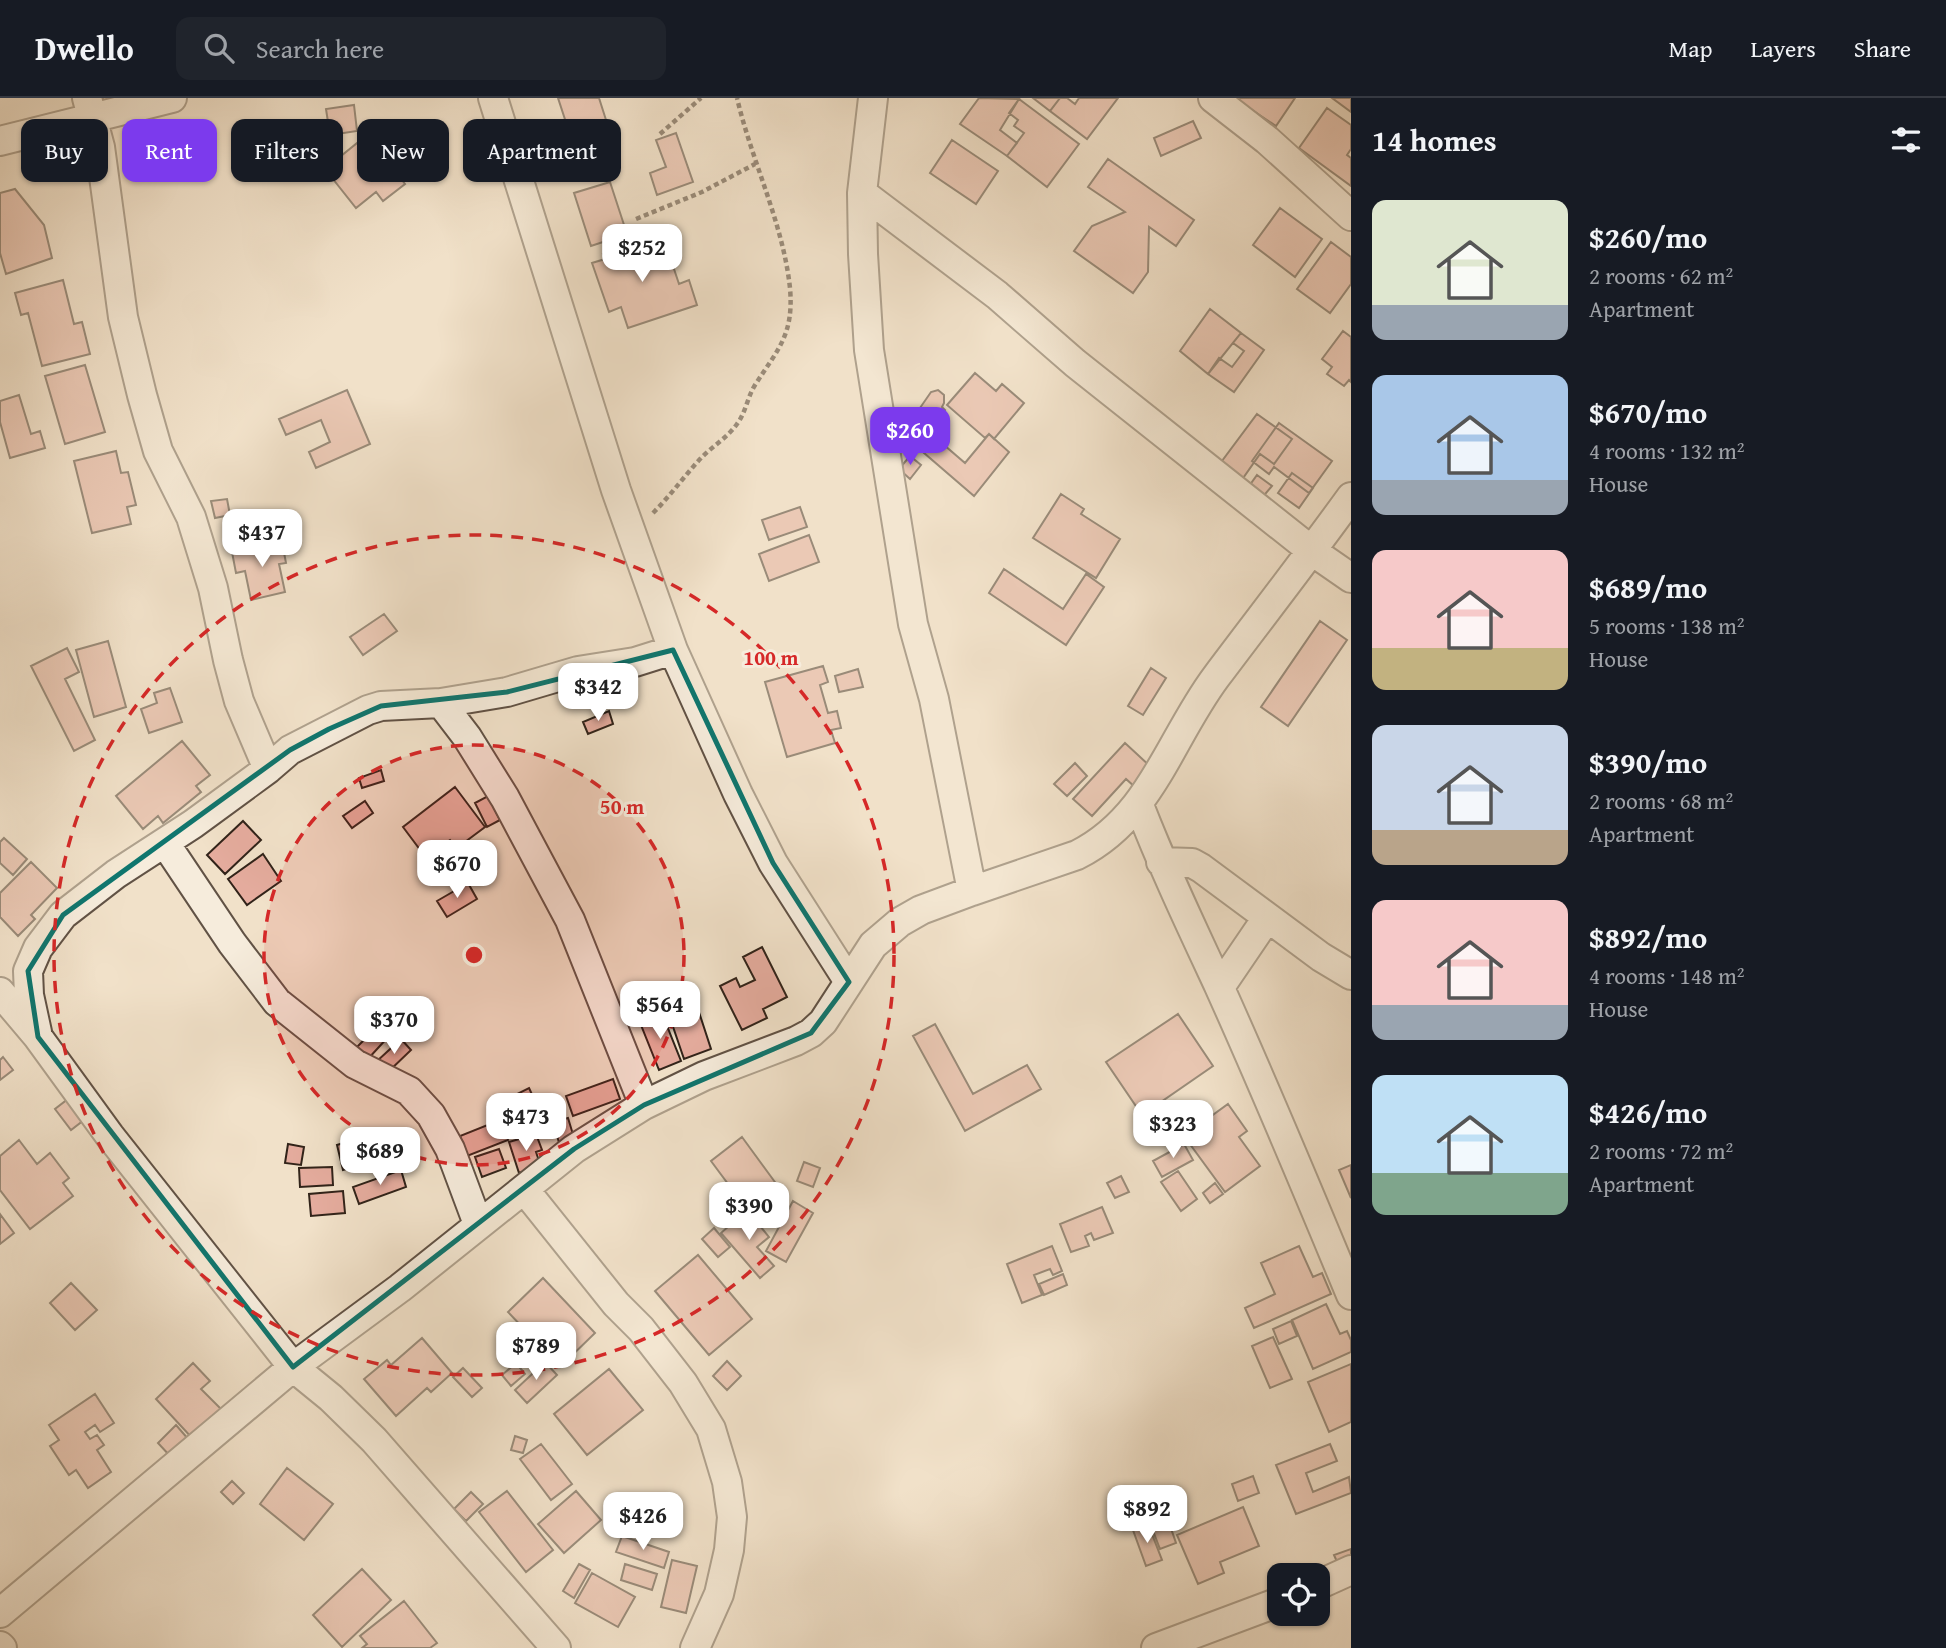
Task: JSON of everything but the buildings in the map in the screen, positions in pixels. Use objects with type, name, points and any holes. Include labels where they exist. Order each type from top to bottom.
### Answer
[{"type":"street","points":[[0,141],[89,108],[172,98]]},
{"type":"street","points":[[493,98],[616,490],[673,650],[738,794],[773,863],[849,982]]},
{"type":"street","points":[[873,98],[862,193],[869,349],[914,624],[934,699],[972,891]]},
{"type":"street","points":[[1213,98],[1267,140],[1351,216]]},
{"type":"street","points":[[89,108],[100,147],[124,317],[142,395],[158,451],[191,517],[213,587],[228,660],[240,701],[268,769]]},
{"type":"street","points":[[862,193],[997,295],[1075,363],[1312,551],[1351,578]]},
{"type":"street","points":[[0,1613],[293,1367],[400,1288],[574,1149],[644,1105],[704,1076],[796,1041],[811,1032],[822,1022],[864,957],[884,933],[921,910],[1077,855],[1099,844],[1139,805],[1215,678],[1351,497]]},
{"type":"street","points":[[38,1037],[29,995],[28,971],[38,948],[63,915],[116,874],[165,843],[268,769],[290,750],[368,710],[382,706],[441,703],[507,692],[578,671],[635,662],[673,650]]},
{"type":"street","points":[[441,703],[467,737],[505,798],[570,920],[644,1105]]},
{"type":"street","points":[[1139,805],[1161,862],[1220,987],[1312,1196],[1351,1295]]},
{"type":"street","points":[[165,843],[232,943],[277,1002],[355,1064],[409,1091],[431,1115],[450,1149],[478,1224]]},
{"type":"street","points":[[1161,862],[1192,863],[1201,868],[1321,957],[1351,975]]},
{"type":"street","points":[[1220,987],[1267,918]]},
{"type":"street","points":[[0,992],[38,1037],[110,1136],[293,1367],[331,1398],[374,1440],[556,1648]]},
{"type":"street","points":[[523,1189],[616,1304],[650,1340],[683,1383],[711,1429],[727,1482],[732,1517],[729,1550],[719,1594],[695,1648]]},
{"type":"street","points":[[1330,1580],[1351,1570]]},
{"type":"street","points":[[1156,1648],[1267,1606]]},
{"type":"path","points":[[660,134],[701,98]]},
{"type":"path","points":[[633,534],[706,454],[736,426],[752,390],[783,344],[789,317],[790,287],[776,226],[737,98]]},
{"type":"path","points":[[636,219],[702,191],[756,163]]},
{"type":"highlighted area","points":[[673,650],[773,863],[849,982],[811,1033],[644,1105],[574,1149],[293,1367],[38,1037],[28,971],[63,915],[290,750],[329,729],[381,706],[507,692]]}]
